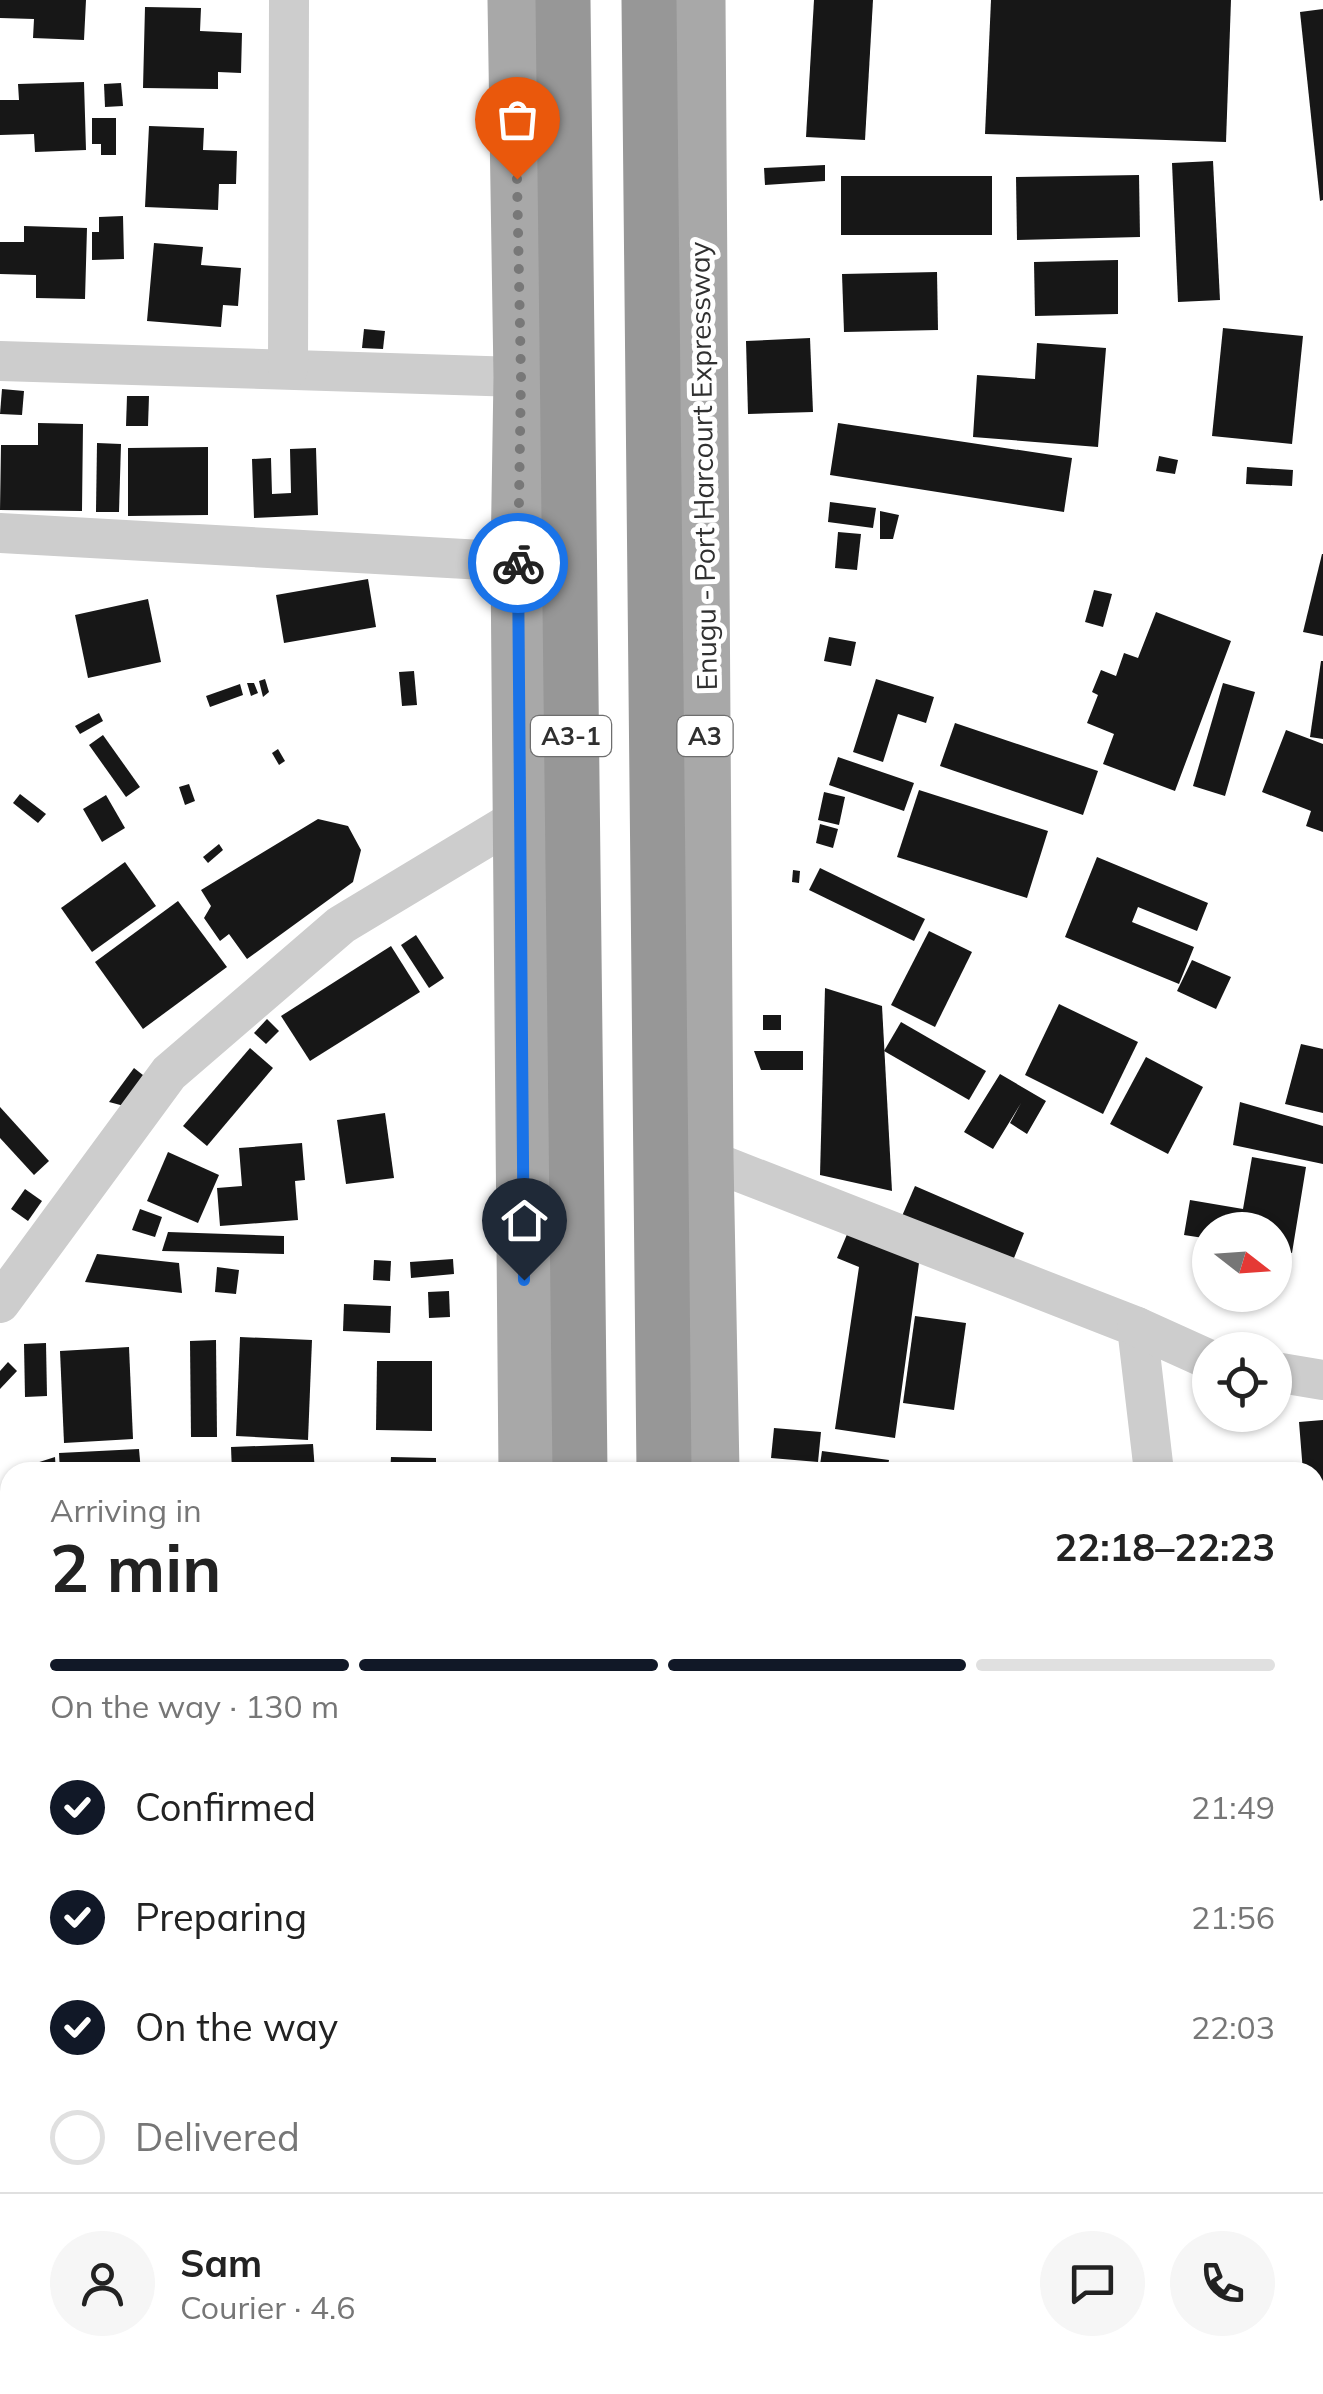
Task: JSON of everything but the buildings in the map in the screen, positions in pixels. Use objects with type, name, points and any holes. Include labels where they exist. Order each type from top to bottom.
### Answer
[{"type":"highway","name":"A3-1","points":[[563,0],[580,1462]]},
{"type":"highway","name":"Enugu - Port Harcourt Expressway","points":[[649,0],[664,1462]]},
{"type":"main road","points":[[515,0],[521,377],[518,562],[526,1462]]},
{"type":"main road","name":"Enugu - Port Harcourt Expressway","points":[[698,0],[712,1462]]},
{"type":"street","points":[[288,368],[289,0]]},
{"type":"street","points":[[0,361],[521,377]]},
{"type":"street","points":[[0,533],[518,562]]},
{"type":"street","points":[[0,1303],[169,1073],[341,925],[520,818]]},
{"type":"street","points":[[706,1159],[1192,1352]]},
{"type":"street","points":[[1137,1327],[1153,1462]]},
{"type":"street","points":[[1292,1375],[1323,1380]]},
{"type":"way so far","points":[[517,179],[521,377],[518,563]]},
{"type":"route","points":[[518,563],[524,1280]]}]
